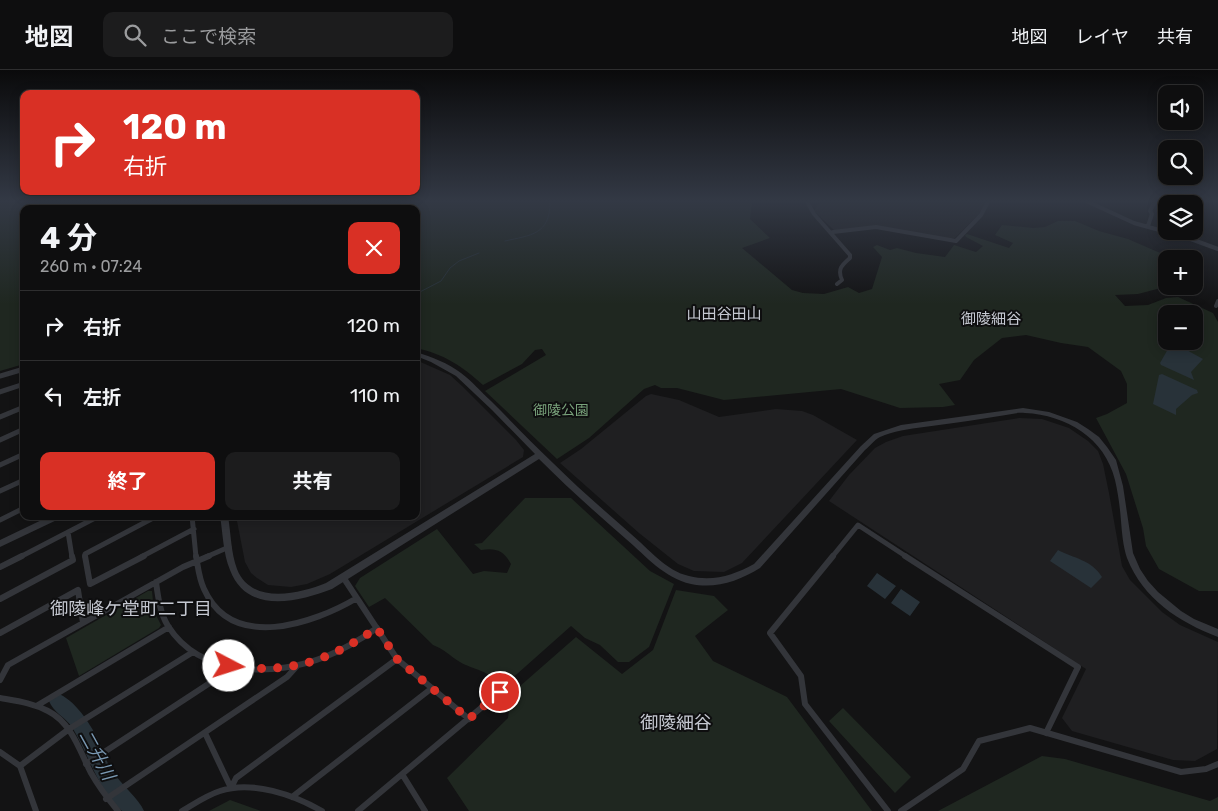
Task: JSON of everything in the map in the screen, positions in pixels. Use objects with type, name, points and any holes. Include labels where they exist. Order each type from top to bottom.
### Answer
[{"type":"street","points":[[835,235],[850,255],[850,258],[840,265],[839,274],[842,280],[837,284]]},
{"type":"street","points":[[916,235],[956,241],[962,235]]},
{"type":"street","points":[[1174,235],[1218,249]]},
{"type":"street","points":[[420,355],[433,360],[458,374],[587,501],[673,573],[688,579],[713,583],[741,576],[757,566],[876,436],[901,428],[1023,410],[1060,417],[1093,436],[1105,448],[1117,476],[1130,555],[1136,570],[1151,590],[1167,606],[1196,625],[1218,633]]},
{"type":"street","points":[[0,376],[20,370]]},
{"type":"street","points":[[0,392],[20,385]]},
{"type":"street","points":[[0,417],[20,409]]},
{"type":"street","points":[[0,440],[20,432]]},
{"type":"street","points":[[225,520],[237,577],[251,591],[262,595],[287,598],[300,597],[329,586],[343,578],[540,455]]},
{"type":"street","points":[[0,465],[20,456]]},
{"type":"street","points":[[0,492],[20,482]]},
{"type":"street","points":[[0,520],[20,510]]},
{"type":"street","points":[[0,544],[50,520]]},
{"type":"street","points":[[0,566],[92,520]]},
{"type":"street","points":[[149,520],[85,554],[90,584],[194,530]]},
{"type":"street","points":[[193,520],[204,591],[216,609],[226,616],[253,627],[285,627],[304,624],[335,612],[357,598]]},
{"type":"street","points":[[888,811],[805,704],[801,676],[770,633],[858,525],[1078,667],[1046,733]]},
{"type":"street","points":[[0,598],[73,560],[68,532]]},
{"type":"street","points":[[0,680],[8,666],[156,582],[198,560],[229,547]]},
{"type":"street","points":[[343,578],[397,659],[469,719]]},
{"type":"street","points":[[156,582],[162,612],[177,638],[193,652],[229,666],[248,669],[297,666],[346,648],[377,628]]},
{"type":"street","points":[[0,632],[78,590],[83,623]]},
{"type":"street","points":[[38,706],[169,627]]},
{"type":"street","points":[[20,766],[69,729],[193,652]]},
{"type":"street","points":[[230,788],[236,778],[397,659]]},
{"type":"street","points":[[86,764],[222,675],[229,666]]},
{"type":"street","points":[[106,799],[287,677],[297,666]]},
{"type":"street","points":[[292,797],[432,688]]},
{"type":"street","points":[[358,811],[500,692]]},
{"type":"street","points":[[0,698],[18,700],[38,706],[55,716],[69,729],[94,782],[106,799],[118,811]]},
{"type":"street","points":[[901,811],[963,769],[979,741],[1030,728],[1181,772],[1206,769],[1218,764]]},
{"type":"street","points":[[205,733],[230,788]]},
{"type":"street","points":[[0,752],[20,766],[36,811]]},
{"type":"street","points":[[402,774],[425,811]]},
{"type":"street","points":[[182,811],[230,788],[252,788],[292,797],[322,811]]},
{"type":"shaded area","points":[[924,235],[958,235],[951,239]]},
{"type":"shaded area","points":[[1167,350],[1187,350],[1203,359],[1191,372],[1194,380],[1160,363]]},
{"type":"shaded area","points":[[420,362],[450,375],[462,386],[516,440],[524,450],[523,457],[420,519]]},
{"type":"shaded area","points":[[1162,374],[1197,390],[1198,393],[1192,395],[1176,409],[1176,415],[1153,404],[1159,375]]},
{"type":"shaded area","points":[[651,394],[679,400],[719,417],[776,409],[802,411],[813,415],[857,440],[742,563],[724,572],[694,571],[678,564],[639,533],[560,463],[581,449],[646,396]]},
{"type":"shaded area","points":[[1019,418],[1042,419],[1069,428],[1088,441],[1098,451],[1103,464],[1122,566],[1130,580],[1162,612],[1180,625],[1218,642],[1217,749],[1195,761],[1173,760],[1072,731],[1062,718],[1086,669],[829,501],[849,475],[875,448],[886,442],[903,436]]},
{"type":"shaded area","points":[[237,520],[419,520],[330,574],[307,584],[291,587],[268,585],[251,573],[245,562]]},
{"type":"shaded area","points":[[1058,550],[1088,563],[1102,577],[1091,588],[1050,561]]},
{"type":"shaded area","points":[[877,573],[896,586],[885,599],[867,586]]},
{"type":"shaded area","points":[[901,589],[920,602],[910,616],[891,603]]},
{"type":"green space","points":[[0,235],[20,235],[20,365],[0,371]]},
{"type":"green space","name":"御陵公園","points":[[420,235],[766,235],[770,238],[742,248],[792,290],[803,293],[824,294],[848,287],[859,293],[872,289],[882,257],[873,247],[877,245],[890,250],[897,248],[945,257],[954,245],[976,252],[983,246],[966,237],[966,235],[1009,248],[1013,243],[995,235],[1112,235],[1128,239],[1158,252],[1158,289],[1138,294],[1115,295],[1125,306],[1148,305],[1166,298],[1178,297],[1196,305],[1158,305],[1158,350],[1203,350],[1203,308],[1213,313],[1218,322],[1218,591],[1199,591],[1159,569],[1146,546],[1143,528],[1126,474],[1096,418],[1127,403],[1127,384],[1121,371],[1088,347],[1026,335],[1002,338],[974,360],[960,380],[939,384],[955,405],[943,407],[900,408],[841,389],[724,400],[677,388],[661,388],[655,385],[644,389],[589,438],[557,459],[485,391],[546,355],[542,349],[535,350],[522,364],[483,385],[468,372],[435,354],[420,349]]},
{"type":"green space","points":[[525,498],[571,498],[650,571],[674,584],[649,647],[629,662],[618,662],[600,645],[585,638],[571,626],[517,674],[498,687],[495,681],[487,674],[465,665],[433,645],[385,598],[369,607],[355,586],[360,578],[437,529],[473,574],[484,571],[507,573],[511,564],[502,553],[491,549],[481,550],[474,544],[482,543]]},
{"type":"green space","points":[[676,590],[714,596],[728,610],[695,636],[713,661],[787,697],[872,811],[469,811],[447,778],[508,718],[511,694],[576,637],[622,674],[653,650]]},
{"type":"green space","points":[[148,591],[152,591],[154,611],[161,625],[159,628],[79,676],[66,638]]},
{"type":"green space","points":[[843,708],[911,777],[895,793],[829,721]]},
{"type":"green space","points":[[1042,756],[1065,759],[1210,801],[1218,797],[1218,811],[938,811]]},
{"type":"green space","points":[[230,800],[261,811],[209,811]]},
{"type":"waterway","points":[[505,241],[532,235]]},
{"type":"waterway","points":[[420,292],[441,281],[450,268],[459,261],[479,253]]},
{"type":"waterway","name":"二升川","points":[[57,701],[76,719],[92,745],[105,776],[124,801],[135,811]]},
{"type":"district","name":"山田谷田山","points":[[724,314]]},
{"type":"district","name":"御陵細谷","points":[[991,319]]},
{"type":"district","name":"御陵峰ケ堂町二丁目","points":[[131,609]]},
{"type":"district","name":"御陵細谷","points":[[676,723]]},
{"type":"route","points":[[229,666],[248,669],[297,666],[321,659],[346,648],[377,628],[397,659],[469,719],[500,692]]}]
